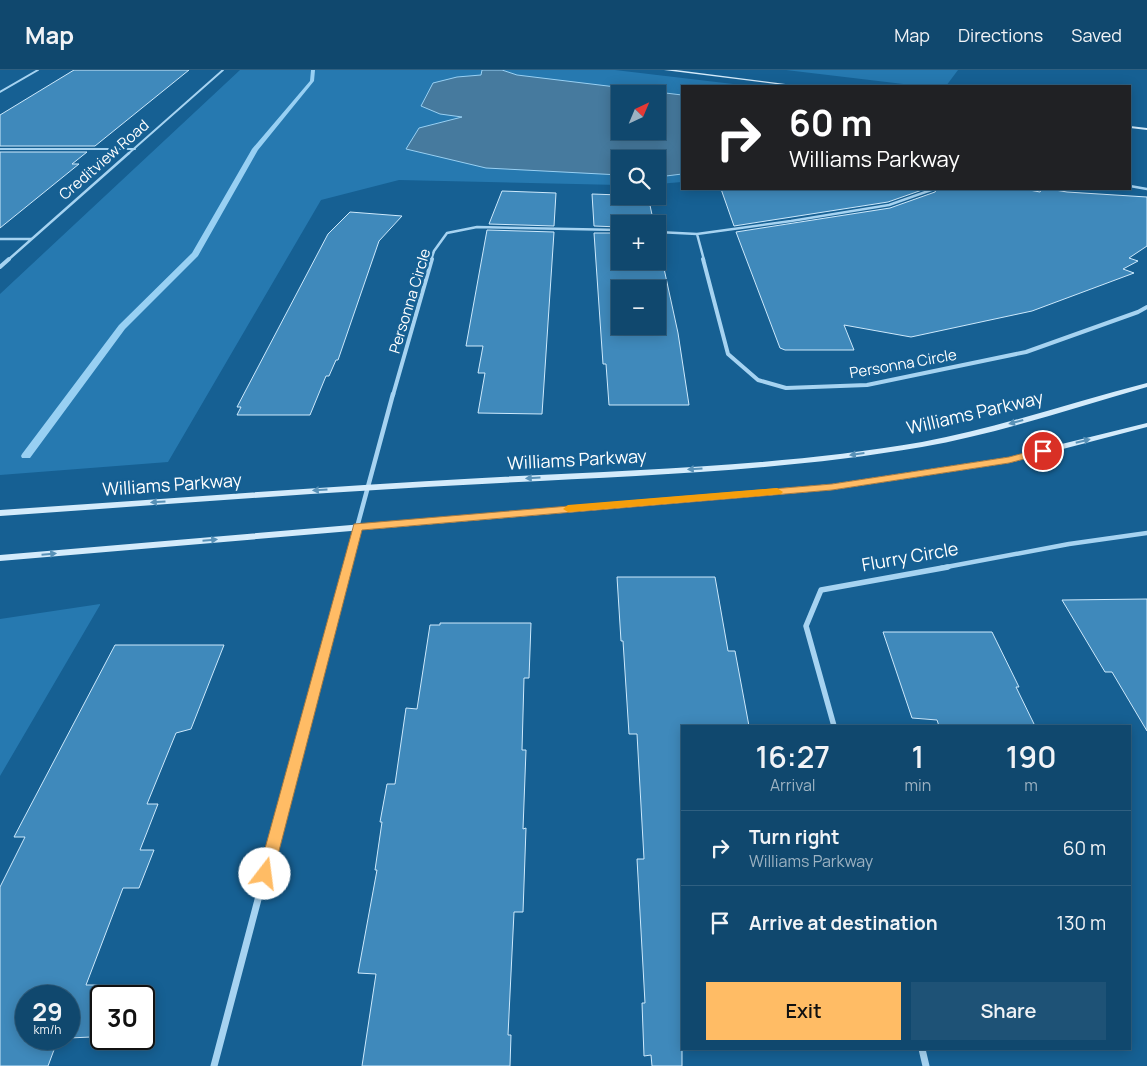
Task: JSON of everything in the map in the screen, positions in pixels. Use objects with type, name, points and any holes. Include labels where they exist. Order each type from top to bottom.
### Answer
[{"type":"main road","points":[[666,70],[791,85]]},
{"type":"main road","points":[[1131,127],[1147,129]]},
{"type":"main road","name":"Williams Parkway","points":[[0,513],[369,487],[666,471],[814,460],[924,444],[996,427],[1147,385]]},
{"type":"main road","points":[[0,558],[832,487],[1009,460],[1147,425]]},
{"type":"street","points":[[0,92],[38,70]]},
{"type":"street","name":"Creditview Road","points":[[0,267],[223,70]]},
{"type":"street","points":[[0,149],[135,149]]},
{"type":"street","points":[[1131,186],[1147,189]]},
{"type":"street","points":[[666,232],[698,234],[889,205],[931,190]]},
{"type":"street","name":"Personna Circle","points":[[214,1066],[357,527],[434,251],[448,233],[477,226],[611,230]]},
{"type":"street","name":"Personna Circle","points":[[698,234],[728,354],[758,380],[786,388],[867,385],[1026,352],[1138,312],[1147,307]]},
{"type":"street","points":[[0,239],[31,239]]},
{"type":"street","name":"Flurry Circle","points":[[834,725],[806,626],[821,590],[1069,544],[1147,533]]},
{"type":"street","points":[[922,1050],[926,1066]]},
{"type":"shaded area","points":[[240,70],[615,70],[742,85],[681,85],[681,182],[666,183],[666,150],[611,150],[611,185],[399,180],[321,200],[168,462],[0,475],[0,294]]},
{"type":"shaded area","points":[[482,70],[502,70],[517,75],[611,86],[611,140],[666,140],[666,93],[681,95],[681,174],[666,176],[666,150],[611,150],[611,175],[486,168],[406,149],[419,128],[462,117],[440,114],[421,106],[433,83],[457,77],[481,75]]},
{"type":"shaded area","points":[[786,70],[958,70],[947,85],[912,85]]},
{"type":"shaded area","points":[[100,605],[0,776],[0,619]]},
{"type":"building","points":[[74,70],[189,70],[95,146],[0,146],[0,115]]},
{"type":"building","points":[[0,152],[87,152],[72,164],[79,164],[0,228]]},
{"type":"building","points":[[721,190],[922,190],[888,202],[734,226]]},
{"type":"building","points":[[936,190],[1029,190],[1040,192],[1041,190],[1055,190],[1147,197],[1147,246],[1129,258],[1138,261],[1123,269],[1134,273],[1032,311],[911,337],[844,325],[854,350],[785,350],[780,348],[736,232],[890,208]]},
{"type":"building","points":[[502,191],[556,193],[554,226],[489,224]]},
{"type":"building","points":[[592,194],[611,195],[611,205],[650,205],[652,215],[611,215],[611,227],[594,226]]},
{"type":"building","points":[[350,212],[402,216],[379,241],[338,360],[336,360],[329,376],[326,376],[310,415],[237,415],[241,407],[237,407],[328,234]]},
{"type":"building","points":[[487,230],[554,232],[542,414],[478,413],[485,373],[478,373],[483,346],[466,346]]},
{"type":"building","points":[[594,233],[611,233],[611,270],[664,270],[678,333],[689,405],[609,405],[606,364],[603,364]]},
{"type":"building","points":[[617,577],[715,577],[728,651],[735,651],[749,725],[681,725],[682,1066],[652,1066],[651,1055],[644,1056],[642,1003],[645,1003],[637,859],[644,859],[637,734],[629,734],[623,641],[621,641]]},
{"type":"building","points":[[1147,599],[1147,731],[1112,672],[1105,672],[1062,600]]},
{"type":"building","points":[[440,623],[531,623],[529,678],[524,678],[522,750],[526,750],[523,829],[526,828],[523,912],[514,912],[508,1035],[511,1035],[510,1066],[362,1066],[376,974],[358,973],[377,870],[375,870],[382,822],[380,822],[387,784],[395,784],[406,708],[417,709],[430,625],[440,625]]},
{"type":"building","points":[[883,632],[992,632],[1019,687],[1016,687],[1035,725],[939,725],[937,720],[912,718]]},
{"type":"building","points":[[115,645],[224,645],[191,729],[176,733],[147,804],[158,804],[140,850],[154,850],[139,888],[123,888],[86,985],[90,985],[90,1037],[80,1038],[80,985],[15,985],[15,1050],[54,1050],[48,1066],[0,1066],[0,887],[25,837],[14,837]]},
{"type":"waterway","points":[[26,456],[122,327],[195,254],[255,149],[312,81],[313,70]]},
{"type":"slow traffic","points":[[568,509],[777,492]]},
{"type":"route","points":[[265,874],[357,527],[832,487],[1009,460],[1043,451]]}]
